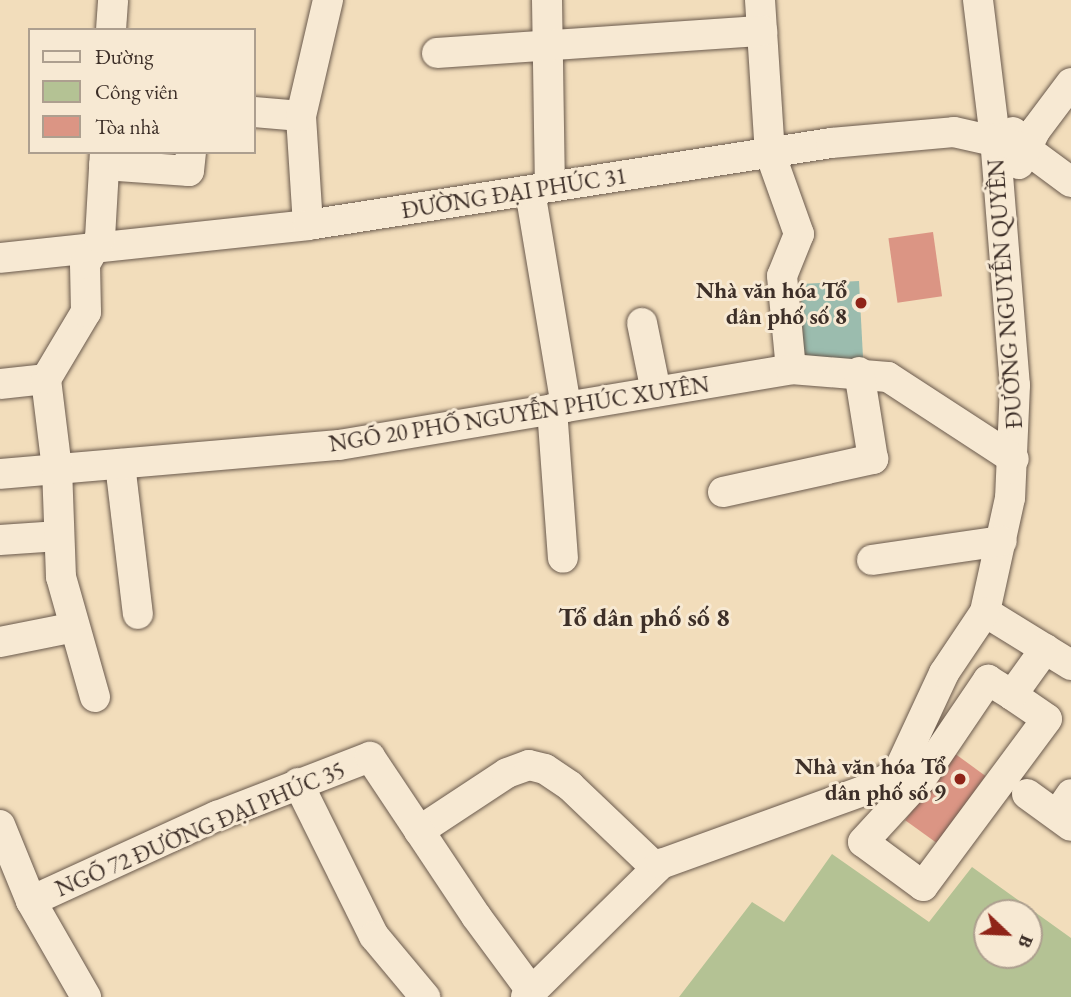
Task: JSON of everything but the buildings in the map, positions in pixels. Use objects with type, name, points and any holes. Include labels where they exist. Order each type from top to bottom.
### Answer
[{"type":"street","points":[[111,28],[113,0]]},
{"type":"street","points":[[308,225],[302,116],[328,0]]},
{"type":"street","points":[[547,0],[548,47],[540,189],[559,408],[563,558]]},
{"type":"street","points":[[760,0],[771,153],[799,234],[782,276],[791,369]]},
{"type":"street","name":"ĐƯỜNG NGUYỄN QUYỀN","points":[[978,0],[987,95],[995,138],[1015,385],[1014,459],[1002,541],[985,612]]},
{"type":"street","points":[[437,53],[762,31]]},
{"type":"street","points":[[1002,225],[1025,148],[1071,83]]},
{"type":"street","points":[[987,95],[1025,148],[1071,182]]},
{"type":"street","points":[[256,112],[302,116]]},
{"type":"street","name":"ĐƯỜNG ĐẠI PHÚC 31","points":[[0,258],[93,251],[308,225],[771,153],[954,132],[995,138],[1025,148]]},
{"type":"street","points":[[95,697],[61,577],[57,469],[46,379],[86,312],[85,264],[100,238],[105,159],[189,171],[191,154]]},
{"type":"street","points":[[642,323],[656,392]]},
{"type":"street","name":"NGÕ 20 PHỐ NGUYỄN PHÚC XUYÊN","points":[[0,474],[339,445],[791,369],[859,372],[888,377],[1014,459]]},
{"type":"street","points":[[723,492],[873,459],[859,372]]},
{"type":"street","points":[[0,384],[46,379]]},
{"type":"street","points":[[120,464],[138,614]]},
{"type":"street","points":[[0,540],[59,536]]},
{"type":"street","points":[[872,560],[1002,541]]},
{"type":"street","points":[[656,868],[570,786],[545,769],[529,765],[508,773],[419,831],[529,994],[577,952],[656,868],[892,778],[904,766],[944,673],[985,612],[1071,666]]},
{"type":"street","points":[[0,642],[75,627]]},
{"type":"street","points":[[1012,695],[1045,649]]},
{"type":"street","points":[[988,680],[1012,695],[1047,719],[923,886],[863,842],[921,779],[988,680]]},
{"type":"street","points":[[925,719],[955,732]]},
{"type":"street","name":"NGÕ 72 ĐƯỜNG ĐẠI PHÚC 35","points":[[31,901],[298,783],[370,757],[419,831]]},
{"type":"street","points":[[298,783],[374,936],[425,997]]},
{"type":"street","points":[[1027,793],[1066,811]]},
{"type":"street","points":[[0,825],[31,901],[86,997]]},
{"type":"green space","points":[[832,854],[929,922],[972,867],[1017,899],[973,899],[973,969],[1043,969],[1043,918],[1071,938],[1071,997],[679,997],[752,902],[784,922]]},
{"type":"shaded area","points":[[859,281],[863,363],[804,366],[800,284]]},
{"type":"place","name":"Nhà văn hóa Tổ dân phố số 8","points":[[861,303]]},
{"type":"place","name":"Nhà văn hóa Tổ dân phố số 9","points":[[960,779]]},
{"type":"district","name":"Tổ dân phố số 8","points":[[644,618]]}]
